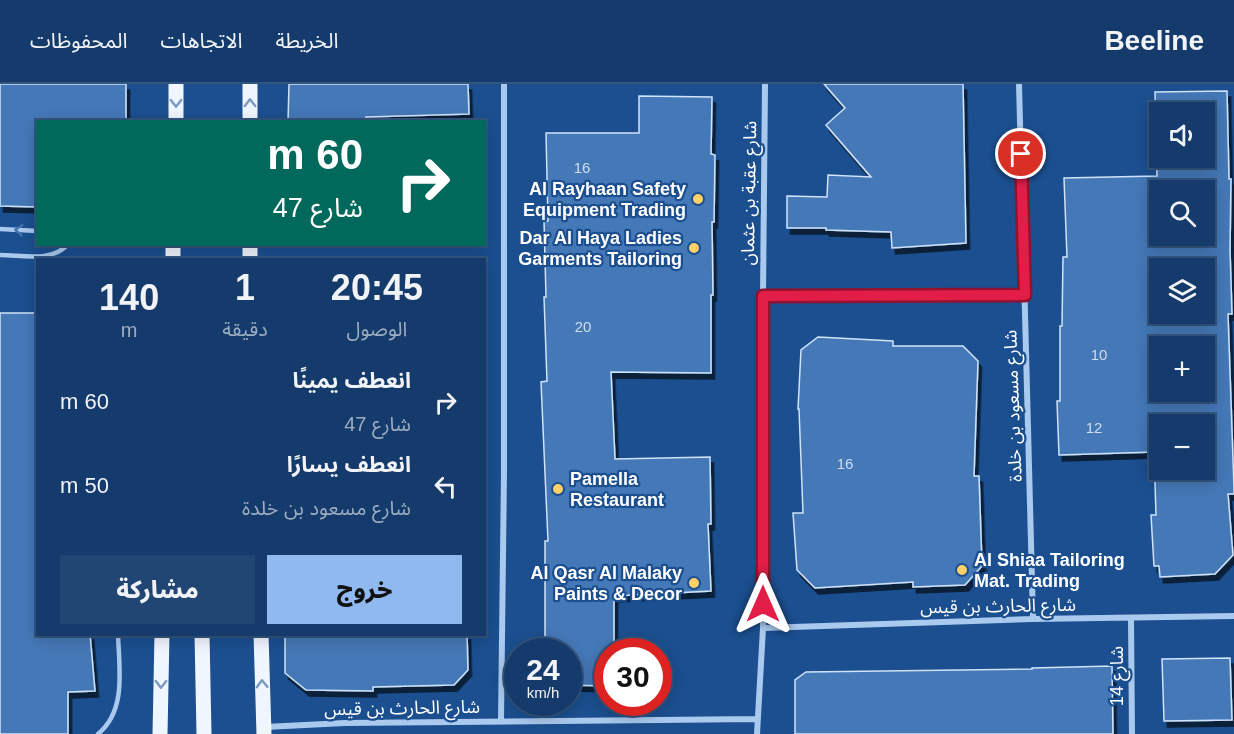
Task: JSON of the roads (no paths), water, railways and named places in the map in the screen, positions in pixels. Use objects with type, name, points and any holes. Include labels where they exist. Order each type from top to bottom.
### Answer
[{"type":"main road","points":[[176,84],[176,120]]},
{"type":"main road","points":[[250,84],[250,120]]},
{"type":"main road","points":[[160,734],[162,636]]},
{"type":"main road","points":[[202,636],[204,734]]},
{"type":"main road","points":[[261,636],[264,731]]},
{"type":"street","points":[[501,721],[504,471],[504,84]]},
{"type":"street","name":"شارع عقبة بن عثمان","points":[[757,734],[763,628],[765,84]]},
{"type":"street","name":"شارع مسعود بن خلدة","points":[[1019,84],[1033,619]]},
{"type":"street","points":[[763,296],[1025,295]]},
{"type":"street","name":"شارع الحارث بن قيس","points":[[763,628],[1033,619],[1234,616]]},
{"type":"street","name":"شارع 14","points":[[1131,619],[1132,734]]},
{"type":"street","name":"شارع الحارث بن قيس","points":[[264,731],[345,723],[757,719]]},
{"type":"lane","points":[[0,229],[36,231]]},
{"type":"lane","points":[[0,255],[52,256],[64,250],[67,246]]},
{"type":"lane","points":[[98,734],[112,718],[118,700],[118,636]]},
{"type":"place","name":"Al Rayhaan Safety Equipment Trading","points":[[698,199]]},
{"type":"place","name":"Dar Al Haya Ladies Garments Tailoring","points":[[694,248]]},
{"type":"place","name":"Pamella Restaurant","points":[[558,489]]},
{"type":"place","name":"Al Shiaa Tailoring Mat. Trading","points":[[962,570]]},
{"type":"place","name":"Al Qasr Al Malaky Paints & Decor","points":[[694,583]]}]
